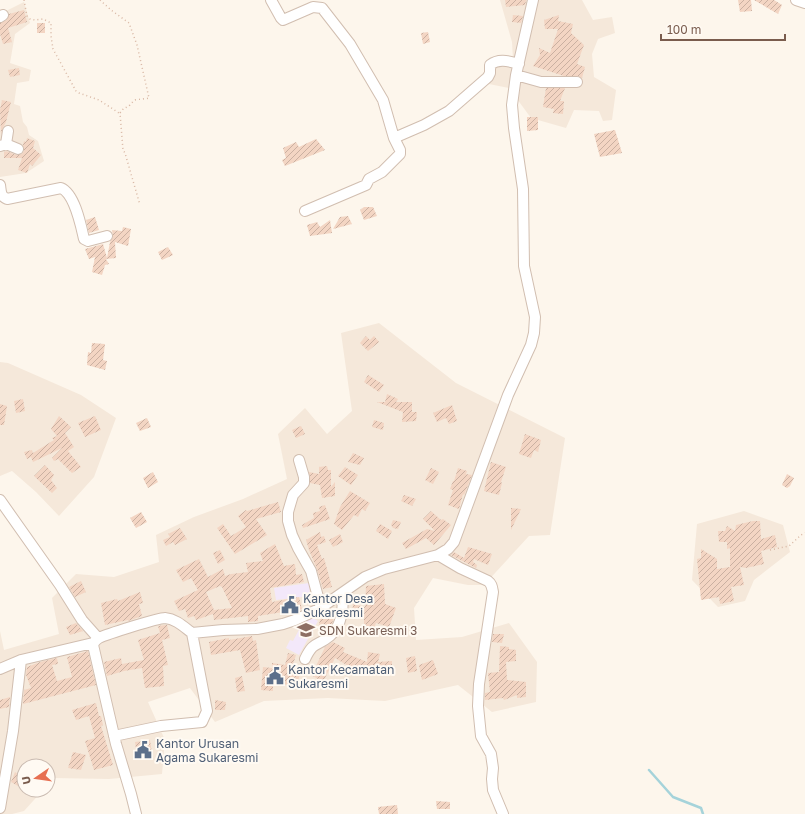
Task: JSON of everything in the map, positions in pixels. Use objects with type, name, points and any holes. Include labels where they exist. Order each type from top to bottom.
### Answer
[{"type":"street","points":[[271,0],[281,18],[284,20],[313,7],[318,6],[322,8],[350,44],[383,100],[394,138],[400,150],[400,154],[382,172],[368,179],[366,185],[305,210]]},
{"type":"street","points":[[192,633],[257,629],[289,622],[321,608],[365,577],[384,569],[438,555],[448,549],[454,542],[508,395],[531,344],[534,333],[535,317],[524,266],[522,189],[512,105],[516,76],[534,0]]},
{"type":"street","points":[[796,0],[805,3]]},
{"type":"street","points":[[394,138],[424,125],[452,109],[488,77],[490,73],[490,65],[494,62],[500,60],[519,64]]},
{"type":"street","points":[[516,76],[541,82],[577,82]]},
{"type":"street","points":[[8,131],[3,145],[18,149]]},
{"type":"street","points":[[0,185],[1,195],[3,198],[7,199],[61,188],[64,189],[80,218],[84,239],[88,241],[107,236]]},
{"type":"street","points":[[299,460],[304,477],[304,483],[294,495],[288,512],[288,521],[292,535],[311,571],[321,608]]},
{"type":"street","points":[[0,500],[60,585],[96,641],[114,736],[136,814]]},
{"type":"street","points":[[438,555],[460,568],[491,583],[493,592],[479,684],[478,706],[481,736],[491,754],[493,768],[493,790],[503,814]]},
{"type":"street","points":[[305,659],[311,648],[329,637],[337,628],[342,609],[342,593]]},
{"type":"street","points":[[0,669],[21,660],[96,641],[165,618],[178,622],[192,633],[208,711],[206,716],[202,722],[161,726],[114,736]]},
{"type":"street","points":[[0,808],[13,731],[21,660]]},
{"type":"path","points":[[24,0],[27,16],[30,19],[43,19],[51,23],[53,49],[76,91],[79,94],[99,100],[120,113]]},
{"type":"path","points":[[100,0],[128,23],[137,45],[149,98],[137,99],[130,105],[124,107],[120,113],[122,150],[125,153],[140,205]]},
{"type":"path","points":[[770,550],[789,546],[805,533]]},
{"type":"shaded area","points":[[500,0],[582,0],[593,20],[612,17],[615,33],[598,39],[592,54],[594,77],[616,90],[612,120],[603,121],[599,111],[574,110],[566,128],[531,118],[509,88],[489,84],[494,59],[513,60],[512,42]]},
{"type":"shaded area","points":[[24,2],[30,23],[15,34],[10,63],[31,70],[29,81],[17,83],[14,104],[20,106],[23,122],[27,127],[29,135],[38,141],[44,161],[26,173],[0,177],[0,14]]},
{"type":"shaded area","points":[[379,323],[456,383],[565,438],[550,535],[529,536],[484,585],[468,585],[433,578],[414,608],[416,640],[462,637],[509,623],[537,662],[536,702],[492,712],[458,685],[385,701],[328,698],[264,701],[215,722],[190,688],[148,702],[165,740],[162,774],[109,779],[56,778],[56,758],[16,758],[16,798],[36,798],[24,811],[12,814],[0,814],[0,631],[4,650],[59,634],[52,598],[76,574],[114,577],[159,562],[156,535],[194,517],[243,499],[287,479],[278,434],[305,408],[327,434],[352,411],[341,333]]},
{"type":"shaded area","points":[[0,362],[8,363],[81,395],[116,418],[94,477],[59,516],[36,492],[12,471],[0,476]]},
{"type":"shaded area","points":[[744,511],[783,525],[790,552],[754,580],[745,601],[718,607],[692,580],[697,524]]},
{"type":"shaded area","points":[[309,583],[310,596],[276,600],[274,588]]},
{"type":"shaded area","name":"SDN Sukaresmi 3","points":[[307,615],[318,621],[299,655],[286,648],[290,640],[293,641]]},
{"type":"building","points":[[505,0],[526,1],[525,5],[506,7]]},
{"type":"building","points":[[738,0],[751,0],[752,11],[740,12]]},
{"type":"building","points":[[754,0],[774,0],[782,5],[778,14]]},
{"type":"building","points":[[24,10],[27,22],[8,28],[12,42],[3,44],[0,34],[0,23],[7,20],[9,14]]},
{"type":"building","points":[[513,15],[523,16],[521,23],[512,22]]},
{"type":"building","points":[[559,15],[558,21],[573,24],[571,33],[584,45],[577,64],[585,67],[582,78],[577,76],[564,76],[533,66],[540,55],[539,48],[550,53],[558,29],[545,29],[544,20]]},
{"type":"building","points":[[37,23],[45,23],[45,33],[37,33]]},
{"type":"building","points":[[428,32],[430,42],[423,44],[421,33]]},
{"type":"building","points":[[19,68],[20,75],[10,77],[8,70]]},
{"type":"building","points":[[546,88],[565,88],[560,101],[564,101],[563,114],[553,113],[554,109],[543,107]]},
{"type":"building","points":[[2,100],[11,102],[1,135],[0,110]]},
{"type":"building","points":[[527,117],[538,117],[538,130],[527,131]]},
{"type":"building","points":[[615,130],[622,153],[600,157],[594,134]]},
{"type":"building","points":[[27,138],[35,141],[33,148],[41,155],[32,166],[30,164],[27,173],[18,170],[22,158],[4,158],[4,152],[6,151],[16,155],[22,154],[24,151],[24,141],[26,142]]},
{"type":"building","points":[[316,139],[325,150],[285,166],[282,160],[286,158],[283,148],[296,142],[299,147]]},
{"type":"building","points":[[364,207],[373,207],[377,216],[364,220],[360,210]]},
{"type":"building","points":[[348,216],[352,224],[333,229],[340,217]]},
{"type":"building","points":[[95,217],[99,230],[89,233],[86,220]]},
{"type":"building","points":[[330,220],[332,233],[310,236],[307,225],[317,222],[320,227]]},
{"type":"building","points":[[123,227],[131,229],[128,246],[115,242],[116,258],[106,259],[109,264],[105,265],[102,275],[92,272],[95,257],[89,259],[85,249],[103,244],[107,258],[110,242],[113,237],[112,230],[122,231]]},
{"type":"building","points":[[168,247],[173,255],[162,260],[158,252]]},
{"type":"building","points":[[366,336],[370,340],[374,336],[379,342],[368,351],[360,343]]},
{"type":"building","points":[[92,343],[105,344],[103,360],[107,361],[105,370],[87,365],[88,352],[91,353]]},
{"type":"building","points":[[368,375],[384,385],[379,392],[364,382]]},
{"type":"building","points":[[387,394],[398,399],[396,402],[412,402],[412,412],[417,412],[416,421],[402,422],[403,412],[377,402],[385,402]]},
{"type":"building","points":[[23,399],[25,411],[16,413],[14,401]]},
{"type":"building","points":[[0,404],[7,406],[4,425],[0,425]]},
{"type":"building","points":[[452,405],[457,421],[449,424],[446,418],[437,422],[433,413]]},
{"type":"building","points":[[59,416],[71,427],[65,433],[74,447],[68,451],[81,467],[72,473],[58,459],[54,461],[52,458],[62,448],[33,462],[31,457],[27,459],[24,452],[32,450],[33,453],[54,440],[52,438],[57,436],[51,429]]},
{"type":"building","points":[[95,416],[101,430],[85,437],[78,423]]},
{"type":"building","points":[[147,418],[151,427],[140,431],[136,423]]},
{"type":"building","points":[[374,420],[384,423],[383,430],[372,427]]},
{"type":"building","points":[[301,426],[305,434],[296,438],[292,430]]},
{"type":"building","points":[[525,434],[541,440],[538,452],[534,450],[531,458],[519,454]]},
{"type":"building","points":[[353,453],[364,458],[360,465],[348,462]]},
{"type":"building","points":[[491,462],[506,467],[501,482],[499,495],[484,491]]},
{"type":"building","points":[[45,465],[54,475],[51,480],[57,488],[52,493],[34,476]]},
{"type":"building","points":[[327,466],[328,470],[331,470],[331,487],[335,482],[335,496],[322,498],[320,485],[310,483],[309,472],[319,474],[319,467]]},
{"type":"building","points":[[345,467],[358,475],[351,485],[338,476]]},
{"type":"building","points":[[431,468],[439,472],[433,484],[425,480]]},
{"type":"building","points":[[458,468],[467,471],[466,474],[472,475],[464,495],[463,494],[459,509],[448,505],[453,490],[450,489]]},
{"type":"building","points":[[153,472],[158,482],[148,488],[143,478]]},
{"type":"building","points":[[787,474],[794,478],[790,486],[787,488],[782,485]]},
{"type":"building","points":[[350,491],[370,503],[365,511],[362,509],[358,517],[354,515],[342,530],[334,524],[340,507]]},
{"type":"building","points":[[404,495],[416,499],[412,506],[401,501]]},
{"type":"building","points":[[278,502],[281,512],[256,519],[267,535],[235,554],[217,528],[223,524],[231,536],[246,527],[238,516],[246,510],[247,511]]},
{"type":"building","points":[[325,505],[330,519],[303,528],[302,525],[314,518],[313,513],[320,511],[319,507]]},
{"type":"building","points":[[511,508],[521,509],[511,530]]},
{"type":"building","points":[[431,511],[441,520],[443,519],[451,525],[434,545],[426,538],[406,549],[402,543],[427,529],[435,531],[423,519]]},
{"type":"building","points":[[141,512],[147,522],[136,528],[130,518]]},
{"type":"building","points":[[393,520],[401,522],[398,529],[393,528],[391,525]]},
{"type":"building","points":[[760,521],[761,539],[775,535],[777,547],[761,551],[764,564],[746,568],[740,567],[744,585],[731,587],[734,601],[720,604],[719,597],[701,600],[697,559],[701,558],[701,549],[717,559],[717,569],[730,567],[730,548],[727,549],[727,542],[719,542],[718,531],[725,531],[727,526],[735,531],[736,525]]},
{"type":"building","points":[[380,524],[392,531],[388,539],[376,531]]},
{"type":"building","points":[[180,528],[187,539],[175,545],[173,542],[166,546],[163,540],[170,537],[168,534]]},
{"type":"building","points":[[320,532],[321,537],[324,536],[326,542],[317,545],[322,559],[324,558],[332,587],[323,589],[306,540]]},
{"type":"building","points":[[340,534],[343,542],[333,547],[329,540]]},
{"type":"building","points":[[275,544],[284,566],[295,564],[296,575],[302,574],[304,582],[270,588],[272,602],[299,597],[302,609],[258,616],[258,621],[248,622],[248,616],[214,620],[213,614],[196,620],[194,616],[188,618],[185,609],[179,611],[174,601],[198,590],[191,578],[183,582],[176,570],[199,559],[208,577],[223,569],[225,576],[248,572],[246,563],[263,561],[260,553]],"holes":[[[220,586],[222,587],[232,608],[214,610],[206,592]]]},
{"type":"building","points":[[468,547],[492,554],[488,565],[474,559],[473,562],[477,565],[476,568],[451,555],[454,552],[464,558]]},
{"type":"building","points":[[220,550],[225,560],[218,564],[213,553]]},
{"type":"building","points":[[81,581],[86,592],[75,597],[69,587]]},
{"type":"building","points":[[384,584],[385,604],[396,608],[389,627],[376,623],[373,632],[364,631],[364,618],[352,617],[353,604],[365,607],[366,586]]},
{"type":"building","points":[[140,592],[143,603],[139,604],[142,616],[128,621],[105,625],[101,603],[117,599],[118,601]]},
{"type":"building","points":[[328,610],[335,612],[332,624],[330,626],[327,625],[326,631],[318,629],[321,615]]},
{"type":"building","points":[[76,623],[83,631],[70,635],[66,627]]},
{"type":"building","points":[[167,625],[170,638],[162,640],[168,665],[163,666],[164,686],[145,688],[142,668],[107,676],[104,662],[121,658],[122,664],[144,660],[138,640],[160,633],[158,626]]},
{"type":"building","points":[[493,634],[504,634],[502,643],[492,642]]},
{"type":"building","points":[[252,636],[253,641],[256,640],[260,670],[246,673],[240,650],[211,655],[209,642]]},
{"type":"building","points":[[333,642],[345,648],[343,652],[367,662],[368,652],[380,654],[378,662],[392,661],[392,672],[374,672],[374,675],[358,672],[335,658],[323,682],[313,676],[318,668],[316,666],[325,647]]},
{"type":"building","points":[[500,646],[509,647],[509,649],[516,650],[516,661],[506,662],[507,680],[526,682],[526,697],[517,698],[517,695],[504,700],[503,698],[485,700],[485,693],[490,692],[488,673],[499,672]]},
{"type":"building","points":[[88,651],[96,685],[23,704],[24,690],[31,688],[26,675],[27,667],[57,658],[58,664],[52,665],[57,681],[72,677],[67,657]]},
{"type":"building","name":"Kantor Kecamatan Sukaresmi","points":[[288,653],[296,655],[291,671],[300,673],[297,686],[273,683],[273,691],[261,690],[263,667],[272,668],[272,663],[285,665]]},
{"type":"building","points":[[415,656],[417,671],[408,673],[406,658]]},
{"type":"building","points":[[433,660],[438,674],[422,680],[419,665]]},
{"type":"building","points":[[242,676],[245,691],[237,692],[235,678]]},
{"type":"building","points":[[10,697],[9,707],[0,709],[0,700]]},
{"type":"building","points":[[215,700],[226,702],[225,710],[215,710]]},
{"type":"building","points":[[96,703],[99,716],[101,716],[103,725],[101,726],[113,765],[94,770],[85,741],[95,738],[89,716],[76,720],[72,710]]},
{"type":"building","name":"Kantor Urusan Agama Sukaresmi","points":[[150,740],[152,754],[137,756],[135,742]]},
{"type":"building","points":[[73,752],[86,755],[81,770],[68,768]]},
{"type":"building","points":[[15,772],[16,785],[11,782]]},
{"type":"building","points":[[436,801],[450,802],[450,809],[437,809]]},
{"type":"building","points":[[397,805],[398,814],[379,814],[378,807]]},
{"type":"waterway","points":[[649,770],[673,797],[701,808],[703,814]]},
{"type":"place","name":"Kantor Desa Sukaresmi","points":[[290,605]]},
{"type":"place","name":"SDN Sukaresmi 3","points":[[306,630]]},
{"type":"place","name":"Kantor Kecamatan Sukaresmi","points":[[275,676]]},
{"type":"place","name":"Kantor Urusan Agama Sukaresmi","points":[[143,750]]}]
